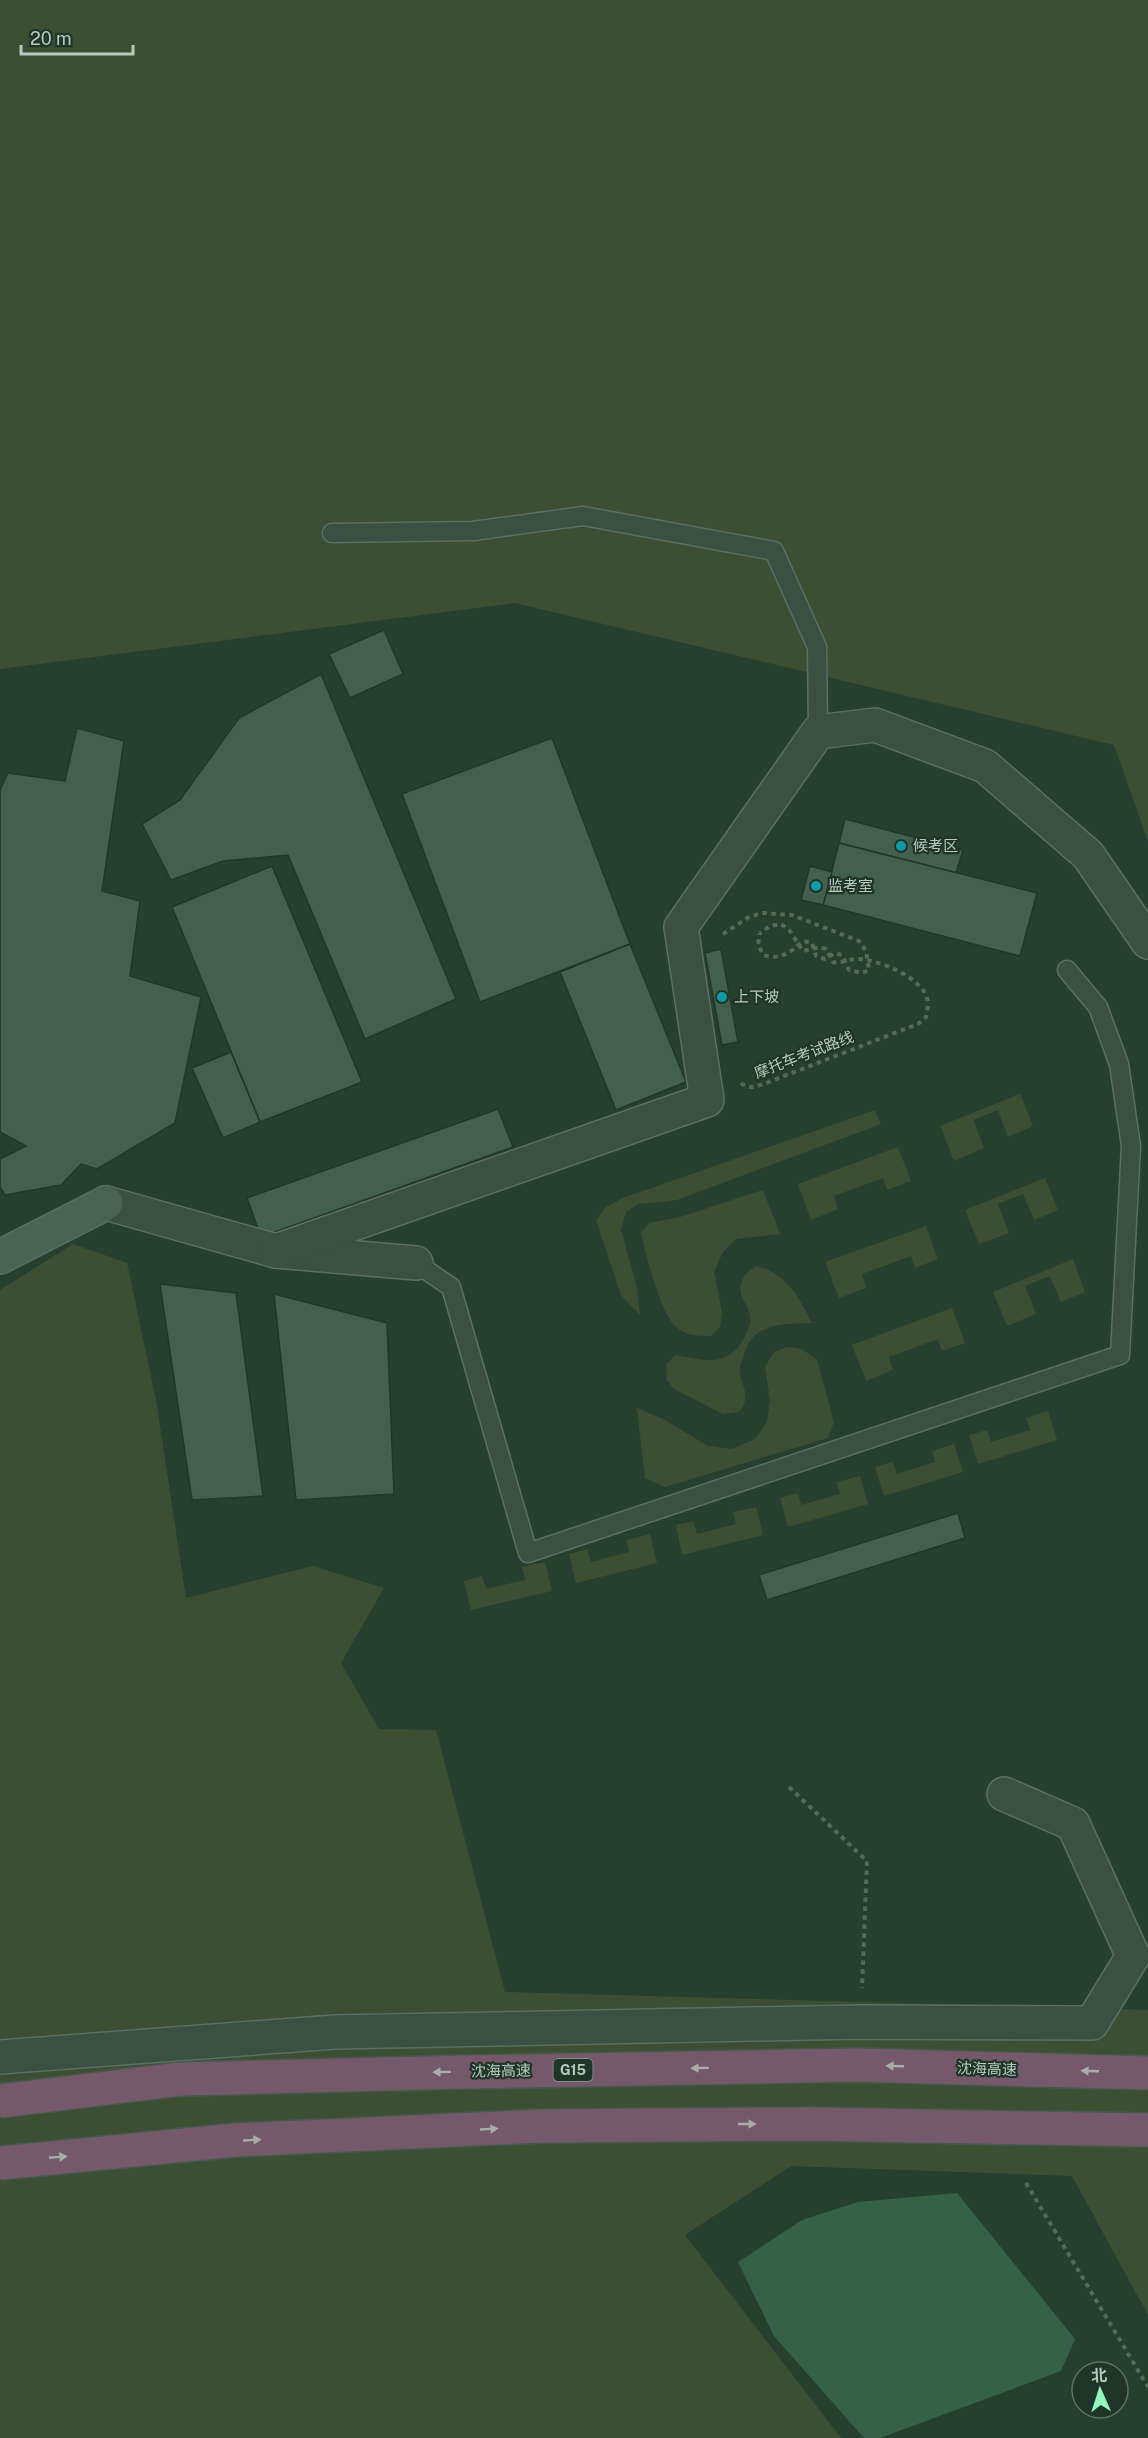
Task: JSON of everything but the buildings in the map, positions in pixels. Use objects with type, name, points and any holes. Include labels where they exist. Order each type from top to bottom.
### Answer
[{"type":"highway","name":"沈海高速","points":[[0,2101],[181,2079],[466,2072],[857,2065],[1148,2073]]},
{"type":"highway","points":[[0,2163],[236,2140],[542,2126],[812,2124],[1148,2130]]},
{"type":"street","points":[[276,1251],[706,1100],[681,927],[818,732],[875,725],[986,766],[1088,855],[1148,942]]},
{"type":"street","points":[[0,1257],[106,1203],[276,1251],[416,1263]]},
{"type":"street","points":[[0,2057],[335,2032],[861,2022],[1092,2023],[1133,1956],[1073,1824],[1004,1794]]},
{"type":"lane","points":[[332,533],[473,531],[583,516],[774,551],[817,647],[818,732]]},
{"type":"lane","points":[[416,1263],[451,1287],[528,1553],[1120,1355],[1131,1146],[1119,1064],[1102,1016],[1098,1007],[1067,970]]},
{"type":"path","points":[[720,936],[733,926],[755,915],[775,913],[792,915],[859,941],[869,961]]},
{"type":"path","name":"摩托车考试路线","points":[[738,1076],[740,1082],[746,1087],[766,1083],[918,1024],[926,1017],[927,998],[918,984],[897,971],[869,961],[851,959],[844,961],[839,963],[833,962],[829,956],[826,949],[820,947],[814,950],[803,951],[798,945],[790,931],[781,924],[770,926],[760,933],[758,944],[762,956],[775,958],[781,956],[796,948],[799,945],[803,941],[812,943],[814,950],[816,956],[825,959],[830,957],[835,953],[842,955],[845,962],[849,970],[862,974],[869,970],[869,961]]},
{"type":"path","points":[[789,1788],[867,1861],[861,2022]]},
{"type":"path","points":[[1026,2183],[1148,2387]]},
{"type":"shaded area","points":[[0,0],[1148,0],[1148,841],[1114,745],[515,603],[0,669]]},
{"type":"shaded area","points":[[1020,1094],[1033,1126],[1008,1137],[998,1110],[973,1120],[984,1148],[954,1161],[940,1126]]},
{"type":"shaded area","points":[[875,1110],[881,1124],[677,1200],[638,1204],[626,1212],[621,1230],[637,1288],[640,1315],[621,1295],[596,1220],[606,1207],[623,1198]]},
{"type":"shaded area","points":[[898,1147],[911,1181],[887,1190],[883,1178],[834,1196],[838,1209],[811,1220],[798,1184]]},
{"type":"shaded area","points":[[1045,1178],[1058,1210],[1034,1220],[1023,1194],[998,1204],[1009,1233],[979,1244],[965,1210]]},
{"type":"shaded area","points":[[763,1190],[780,1234],[736,1239],[723,1252],[714,1272],[722,1312],[720,1327],[711,1336],[683,1332],[670,1320],[665,1310],[641,1233],[649,1223],[680,1217]]},
{"type":"shaded area","points":[[926,1226],[938,1259],[915,1268],[911,1256],[862,1274],[866,1288],[839,1298],[825,1262]]},
{"type":"shaded area","points":[[73,1244],[127,1263],[156,1400],[186,1598],[313,1566],[384,1588],[341,1663],[379,1729],[436,1730],[505,1992],[1148,2010],[1148,2315],[1072,2176],[791,2166],[685,2235],[841,2438],[0,2438],[0,1290]]},
{"type":"shaded area","points":[[1073,1259],[1085,1292],[1061,1302],[1050,1276],[1025,1286],[1036,1314],[1007,1326],[993,1292]]},
{"type":"shaded area","points":[[757,1266],[777,1275],[791,1288],[812,1323],[771,1327],[754,1336],[748,1344],[740,1367],[745,1395],[743,1406],[739,1412],[723,1414],[674,1389],[667,1380],[666,1365],[675,1355],[714,1360],[730,1354],[737,1348],[746,1335],[750,1322],[749,1310],[741,1294],[741,1284],[745,1275]]},
{"type":"shaded area","points":[[952,1308],[965,1343],[942,1351],[938,1339],[889,1357],[893,1370],[866,1381],[852,1345]]},
{"type":"shaded area","points":[[787,1347],[802,1349],[817,1360],[834,1422],[828,1438],[665,1487],[645,1478],[637,1408],[663,1419],[708,1446],[732,1449],[755,1439],[767,1422],[770,1400],[765,1366],[774,1352]]},
{"type":"shaded area","points":[[1048,1411],[1057,1440],[978,1464],[969,1435],[987,1430],[991,1442],[1030,1430],[1026,1418]]},
{"type":"shaded area","points":[[954,1444],[963,1472],[884,1496],[875,1467],[892,1462],[897,1474],[935,1462],[932,1451]]},
{"type":"shaded area","points":[[860,1476],[868,1504],[788,1527],[780,1498],[798,1493],[801,1505],[840,1494],[837,1482]]},
{"type":"shaded area","points":[[756,1507],[763,1535],[682,1555],[676,1525],[693,1521],[697,1534],[736,1524],[733,1512]]},
{"type":"shaded area","points":[[650,1534],[657,1563],[576,1583],[569,1554],[587,1549],[591,1562],[629,1552],[627,1540]]},
{"type":"shaded area","points":[[545,1562],[552,1591],[471,1610],[464,1581],[482,1576],[486,1589],[525,1580],[522,1567]]},
{"type":"shaded area","points":[[957,2193],[1075,2339],[1061,2371],[880,2438],[864,2438],[774,2336],[738,2262],[802,2220],[858,2202]]},
{"type":"place","name":"候考区","points":[[901,846]]},
{"type":"place","name":"监考室","points":[[816,886]]},
{"type":"place","name":"上下坡","points":[[722,997]]}]
